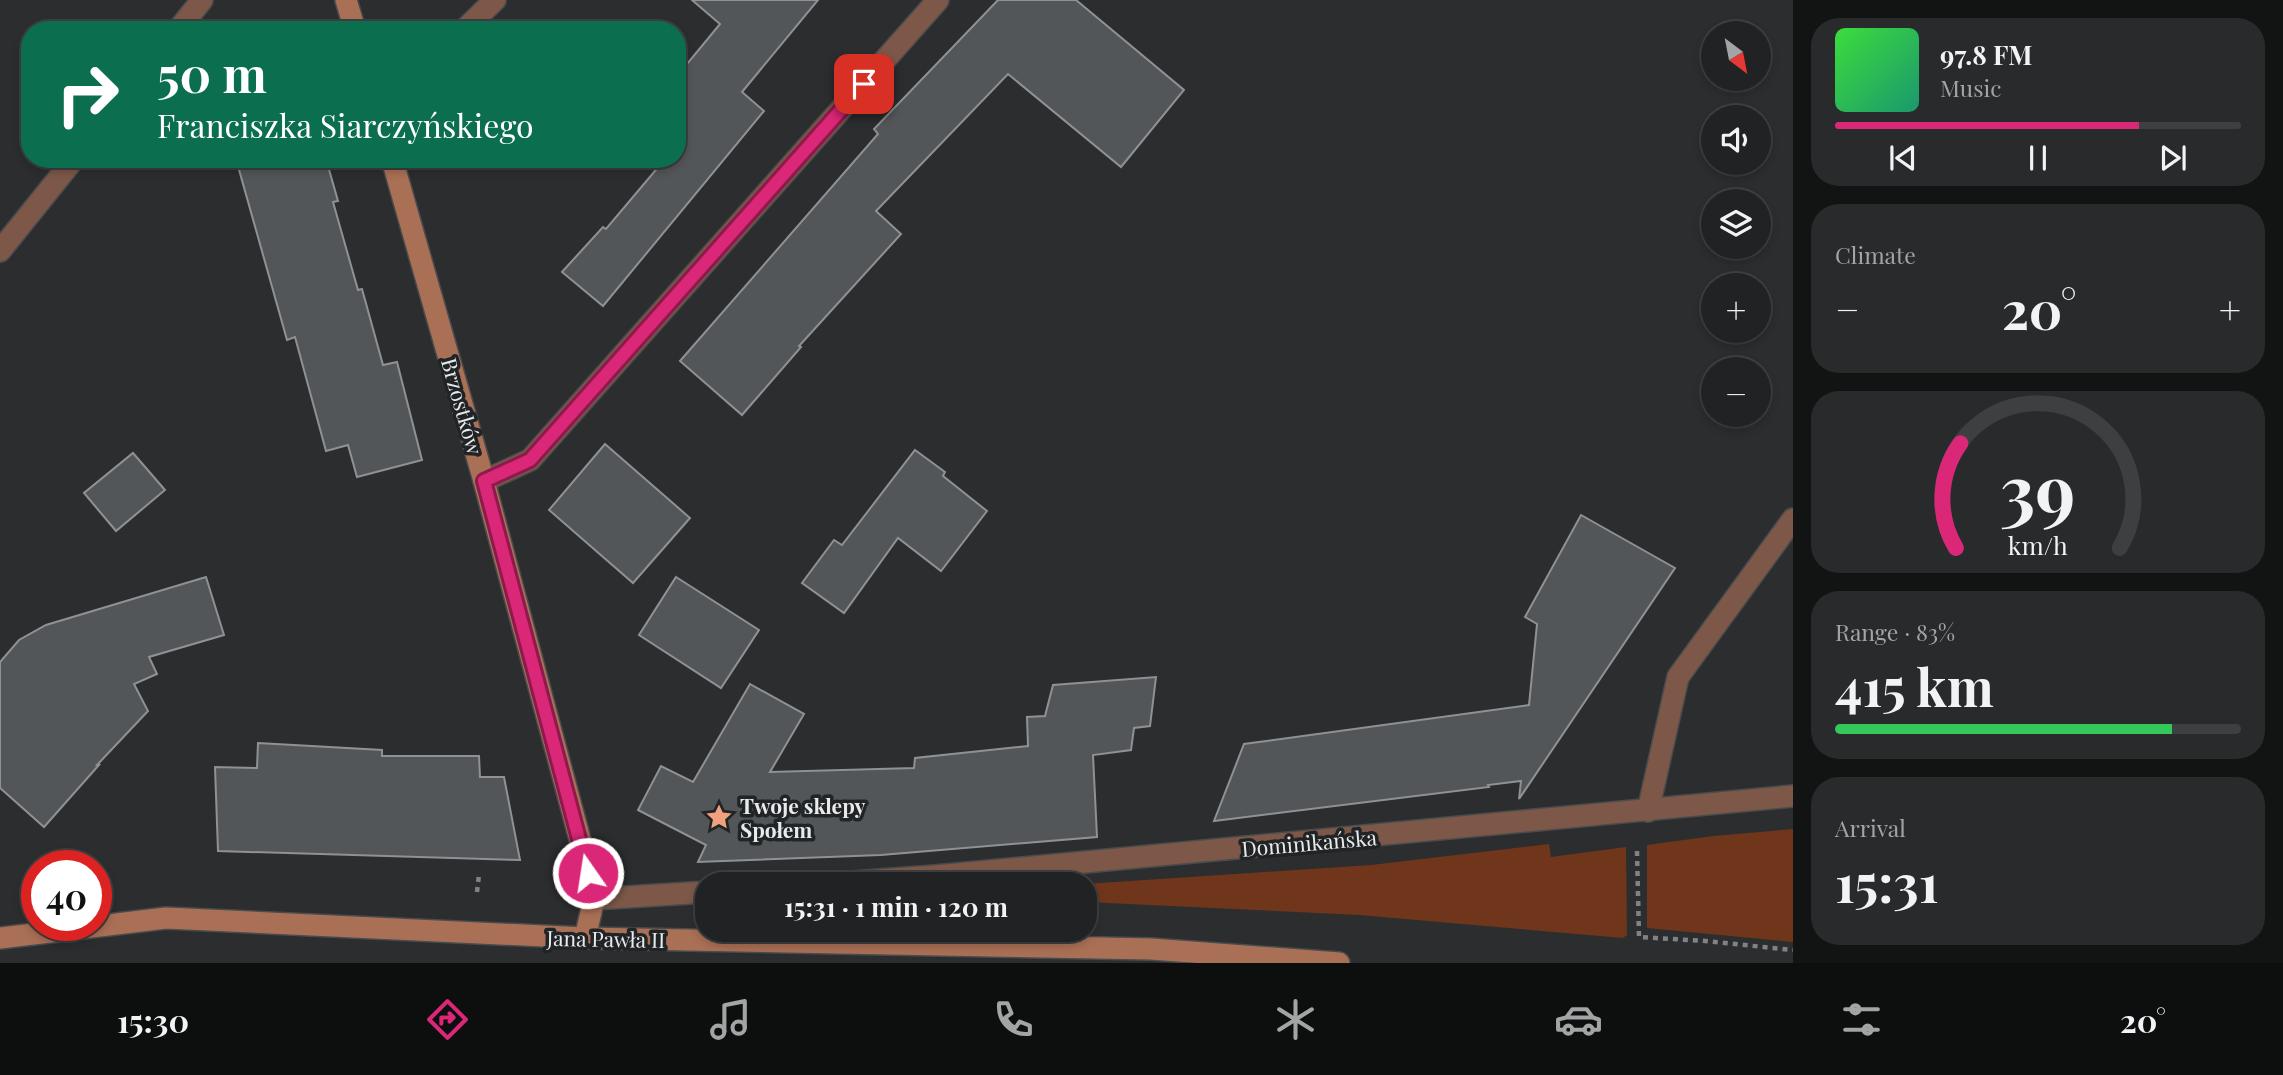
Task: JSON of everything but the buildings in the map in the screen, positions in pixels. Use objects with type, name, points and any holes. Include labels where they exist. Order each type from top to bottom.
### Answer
[{"type":"main road","points":[[346,0],[352,21]]},
{"type":"main road","name":"Brzostków","points":[[395,168],[484,481],[579,834],[593,899],[585,938]]},
{"type":"main road","name":"Jana Pawła II","points":[[0,938],[166,918],[585,938],[1339,963]]},
{"type":"street","points":[[473,21],[495,0]]},
{"type":"street","points":[[484,481],[530,460],[938,0]]},
{"type":"street","points":[[183,21],[193,3]]},
{"type":"street","points":[[0,251],[67,168]]},
{"type":"street","points":[[1648,811],[1678,677],[1793,519]]},
{"type":"street","name":"Dominikańska","points":[[979,872],[1793,796]]},
{"type":"street","points":[[593,899],[695,892]]},
{"type":"path","points":[[1637,838],[1639,937],[1793,950]]},
{"type":"shaded area","points":[[1793,829],[1793,942],[1647,928],[1647,845]]},
{"type":"shaded area","points":[[1549,844],[1551,857],[1626,847],[1627,935],[1623,938],[1359,915],[1097,903],[1097,883],[1371,865]]},
{"type":"place","name":"Twoje sklepy Społem","points":[[719,817]]},
{"type":"route","points":[[588,873],[484,481],[530,460],[864,84]]}]
